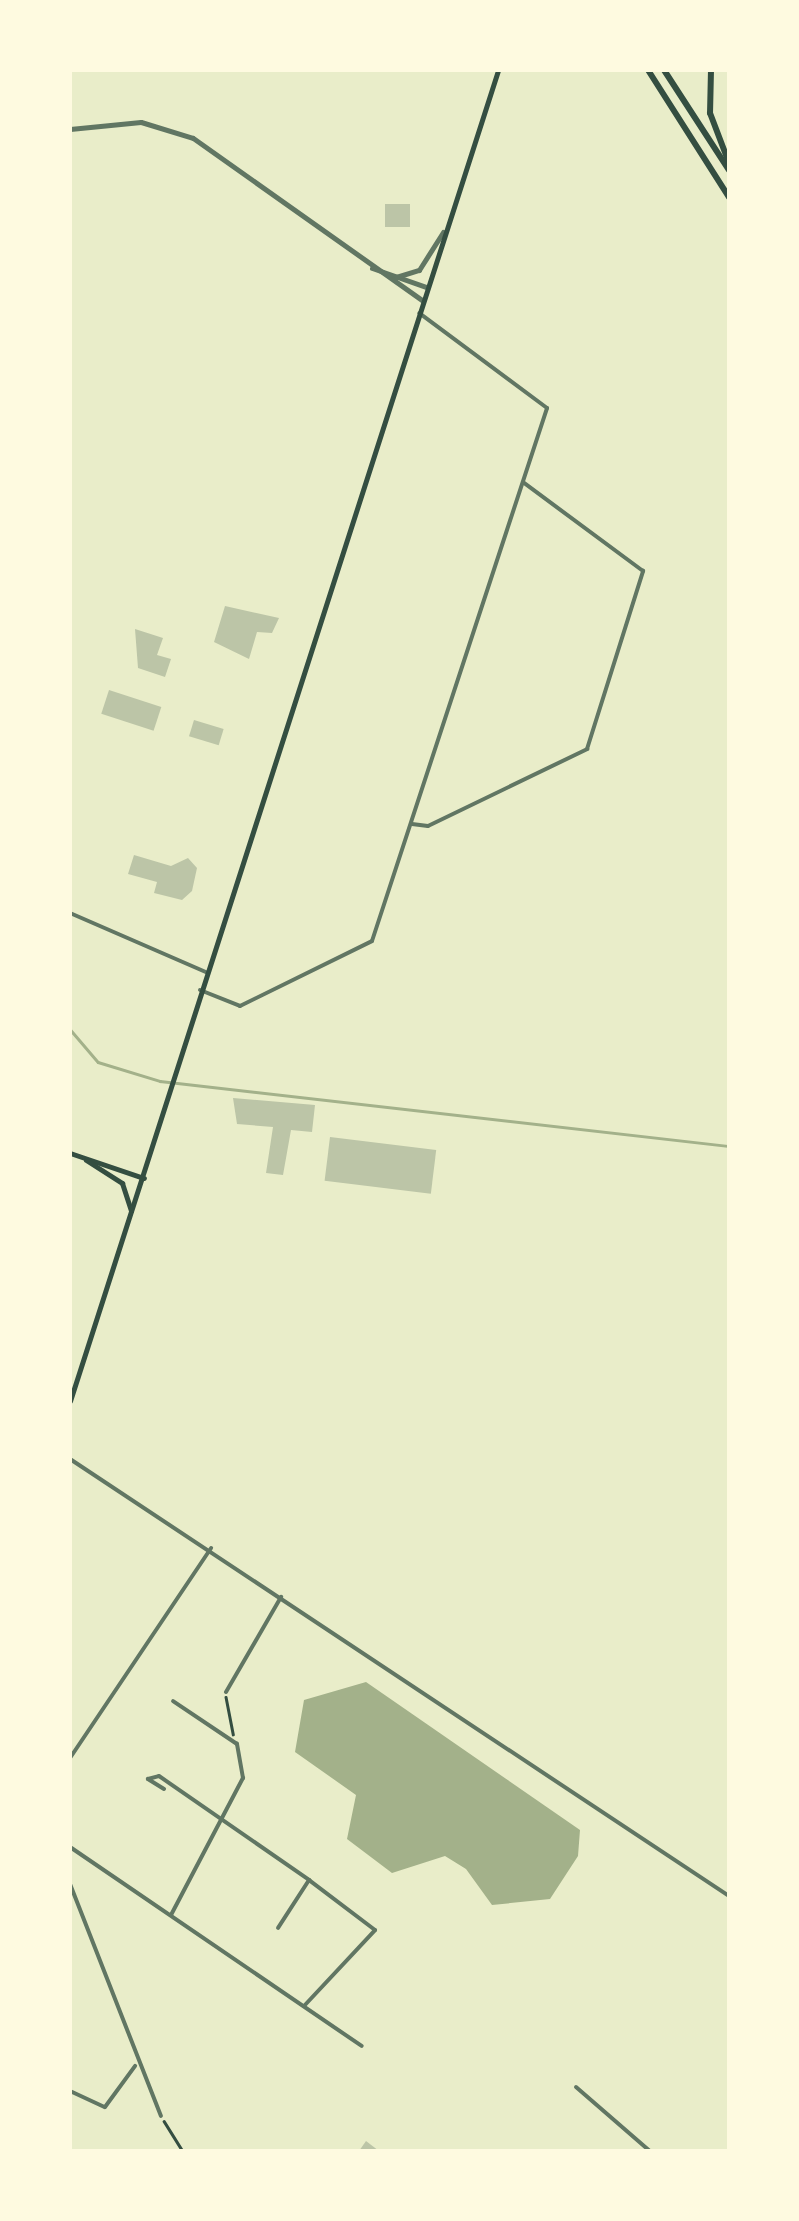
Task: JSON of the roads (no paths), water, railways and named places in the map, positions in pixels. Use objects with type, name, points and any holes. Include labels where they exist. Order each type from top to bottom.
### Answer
[{"type":"highway","points":[[648,70],[729,196]]},
{"type":"highway","points":[[664,70],[729,166]]},
{"type":"highway","points":[[711,70],[710,113],[729,166]]},
{"type":"main road","points":[[70,1402],[498,70]]},
{"type":"main road","points":[[70,1154],[144,1178]]},
{"type":"main road","points":[[86,1160],[122,1183],[130,1218]]},
{"type":"street","points":[[70,130],[141,122],[193,138],[368,266],[422,300]]},
{"type":"street","points":[[396,277],[419,270],[444,232]]},
{"type":"street","points":[[368,266],[426,287]]},
{"type":"street","points":[[200,990],[240,1006],[372,941],[547,408],[418,312]]},
{"type":"street","points":[[412,824],[428,826],[582,758],[630,618],[639,564],[522,482]]},
{"type":"street","points":[[70,913],[206,972]]},
{"type":"street","points":[[70,1459],[211,1548],[729,1896]]},
{"type":"street","points":[[70,1758],[211,1548]]},
{"type":"street","points":[[226,1692],[282,1596]]},
{"type":"street","points":[[171,1916],[206,1864],[212,1822],[243,1778],[237,1744],[173,1702]]},
{"type":"street","points":[[164,1789],[309,1880],[375,1930],[304,2006]]},
{"type":"street","points":[[70,1847],[362,2046]]},
{"type":"street","points":[[278,1928],[309,1880]]},
{"type":"street","points":[[70,1884],[135,2066],[160,2116]]},
{"type":"street","points":[[70,2091],[105,2108],[135,2066]]},
{"type":"street","points":[[576,2087],[650,2151]]},
{"type":"waterway","points":[[70,1029],[98,1062],[160,1081],[729,1146]]}]
